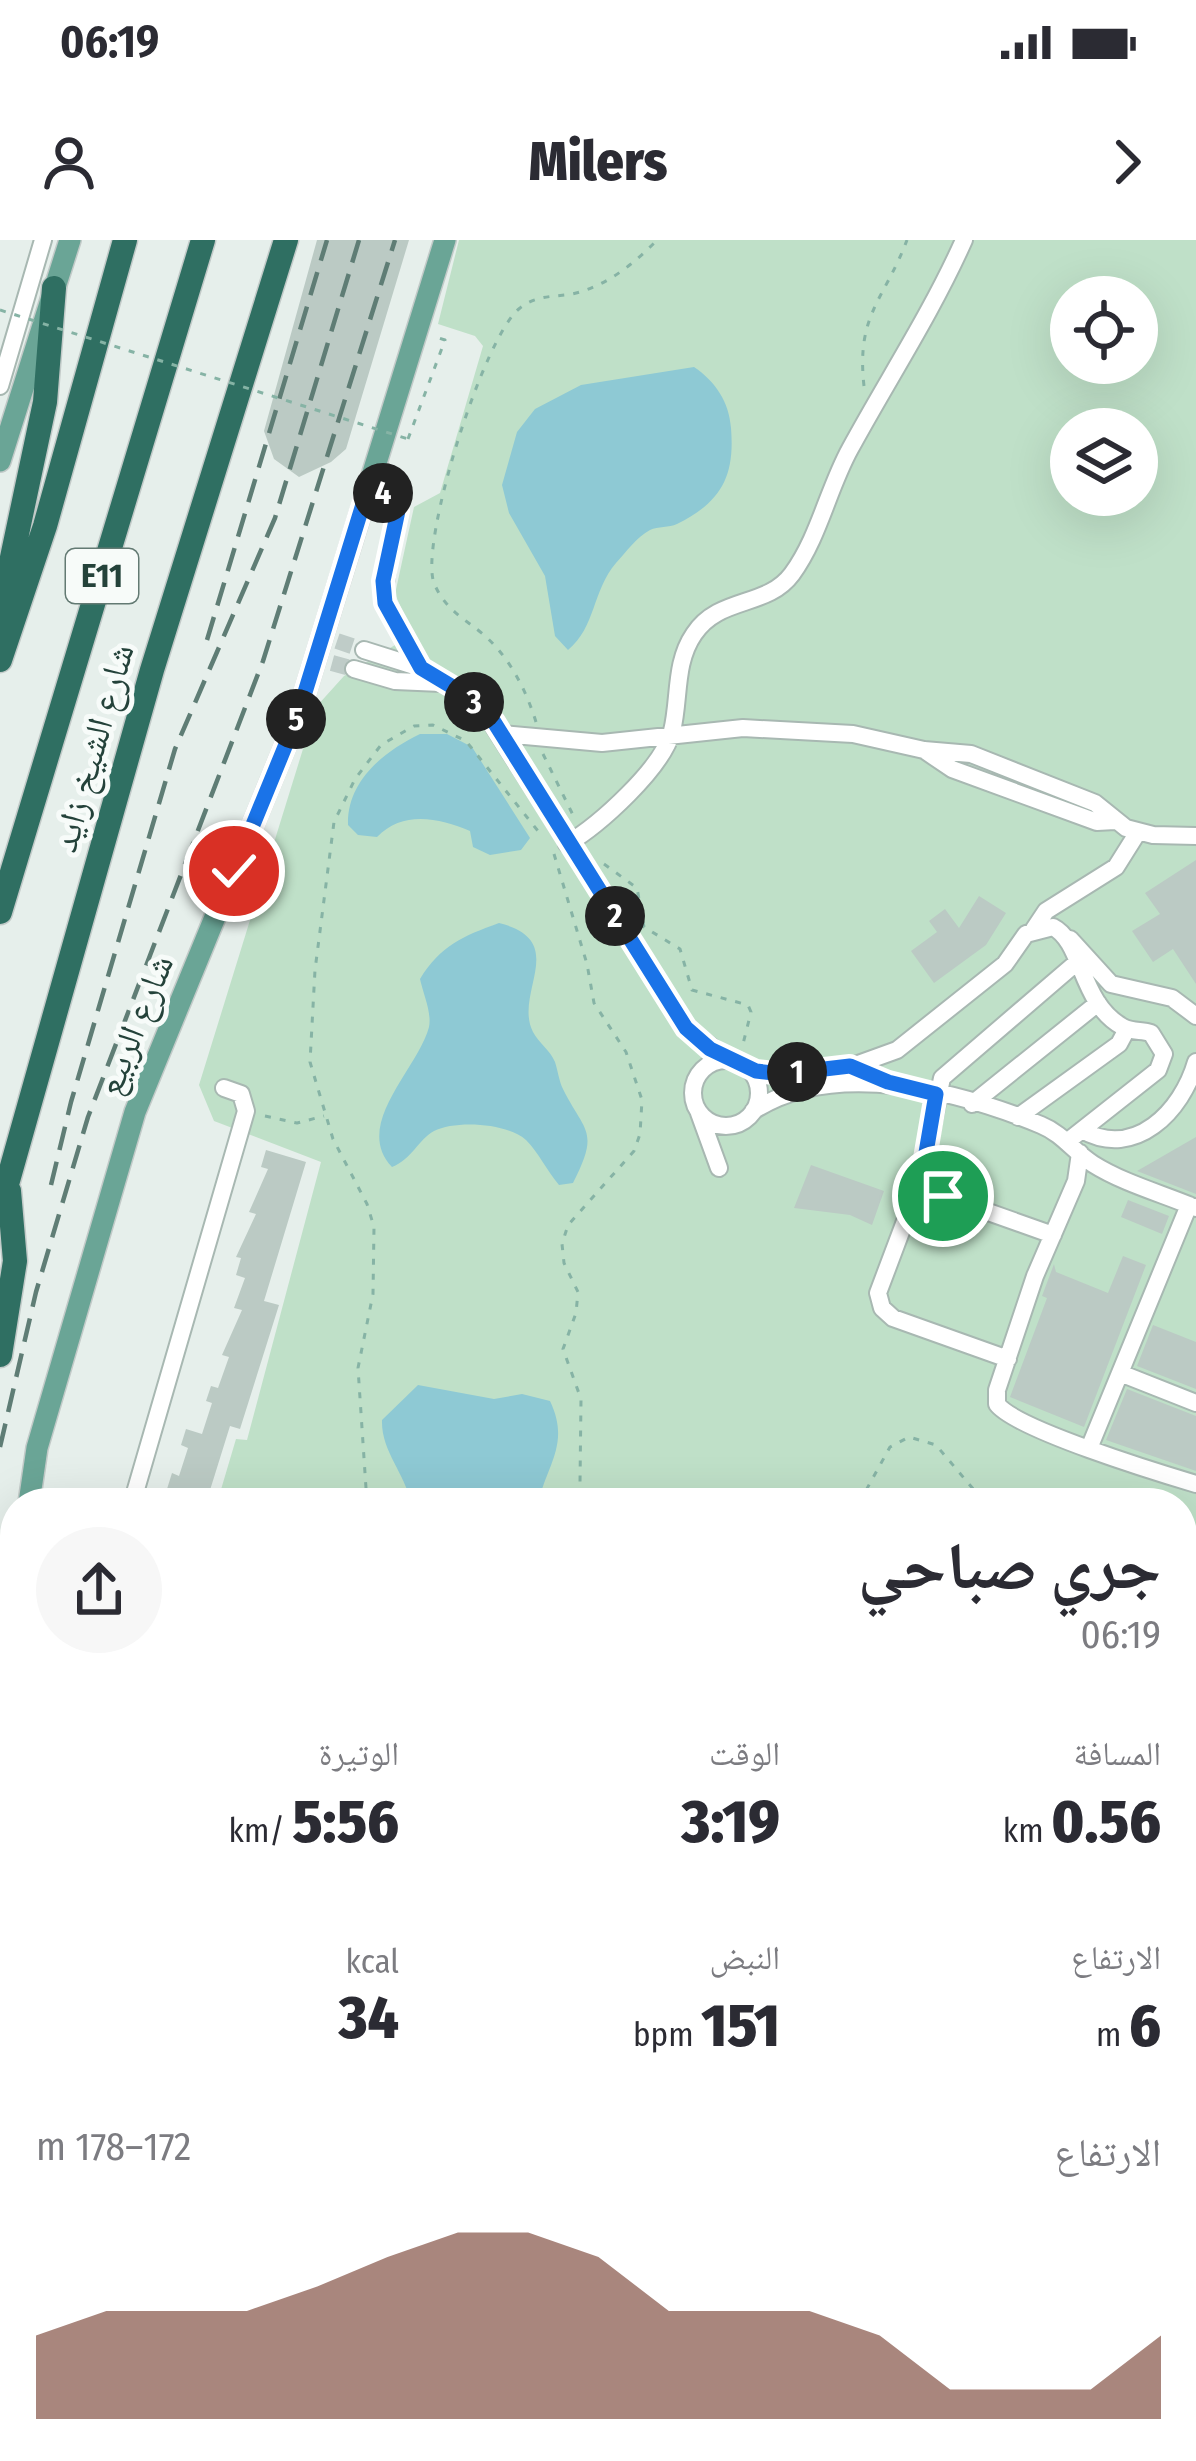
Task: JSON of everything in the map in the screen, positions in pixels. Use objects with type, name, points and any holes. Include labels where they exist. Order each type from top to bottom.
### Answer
[{"type":"highway","points":[[0,660],[45,526],[124,240]]},
{"type":"highway","name":"شارع الشيخ زايد","points":[[0,912],[203,240]]},
{"type":"highway","name":"شارع الشيخ زايد","points":[[0,1209],[152,670],[286,240]]},
{"type":"highway","points":[[0,614],[45,402],[54,288]]},
{"type":"highway","points":[[0,1355],[14,1274],[8,1183]]},
{"type":"main road","points":[[0,461],[70,240]]},
{"type":"main road","name":"شارع الربيع","points":[[31,1488],[37,1448],[134,1112],[327,649],[368,488],[445,240]]},
{"type":"street","points":[[0,386],[43,240]]},
{"type":"street","points":[[567,844],[626,794],[671,736],[681,663],[694,634],[716,611],[770,593],[790,578],[843,462],[922,327],[964,240]]},
{"type":"street","points":[[368,488],[397,502],[383,596],[421,668]]},
{"type":"street","points":[[364,650],[421,668],[473,701],[502,734],[686,1028],[738,1063],[758,1084],[753,1111]]},
{"type":"street","points":[[354,669],[385,680],[448,685]]},
{"type":"street","points":[[502,734],[602,743],[798,729],[853,734],[924,750],[970,754],[1095,803],[1115,821],[1138,832],[1196,836]]},
{"type":"street","points":[[694,1082],[708,1065],[738,1063],[773,1075],[886,1057],[1006,964],[1046,911],[1116,867],[1138,832]]},
{"type":"street","points":[[1034,928],[1053,928],[1068,938],[1111,984],[1172,998],[1196,1016]]},
{"type":"street","points":[[1068,938],[1098,1004],[1127,1029],[1143,1030],[1158,1039],[1162,1063],[1077,1142],[1076,1181],[995,1397],[1000,1411],[1196,1484]]},
{"type":"street","points":[[1008,1359],[893,1318],[882,1308],[880,1285],[922,1176],[936,1094],[953,1064],[1076,963]]},
{"type":"street","points":[[972,1104],[1098,1004]]},
{"type":"street","points":[[686,1028],[692,1092],[719,1168],[737,1124],[753,1111],[787,1096],[852,1082],[888,1082]]},
{"type":"street","points":[[1018,1118],[1119,1044],[1127,1029]]},
{"type":"street","points":[[907,1043],[902,1071],[911,1088]]},
{"type":"street","points":[[850,1066],[888,1082],[1018,1118],[1077,1142],[1136,1136],[1175,1108],[1196,1062]]},
{"type":"street","points":[[136,1488],[246,1111],[241,1094],[224,1088]]},
{"type":"street","points":[[699,1112],[716,1124],[737,1124]]},
{"type":"street","points":[[1077,1142],[1096,1166],[1193,1207],[1090,1446]]},
{"type":"street","points":[[922,1176],[943,1196],[1052,1235]]},
{"type":"street","points":[[1120,1373],[1196,1403]]},
{"type":"path","points":[[657,240],[608,279],[577,292],[530,301],[512,314],[483,363],[431,540],[431,573],[455,615],[482,633],[510,667],[532,709],[555,786],[604,864],[638,888],[644,926],[680,949],[692,990],[748,1005],[751,1016],[738,1063]]},
{"type":"path","points":[[870,418],[863,332],[907,240]]},
{"type":"path","points":[[0,310],[408,439],[445,340]]},
{"type":"path","points":[[366,1488],[358,1368],[373,1294],[374,1227],[324,1115],[312,1076],[311,1011],[334,822],[355,779],[381,745],[414,726],[452,730],[478,754],[554,853],[594,1003],[626,1052],[639,1084],[642,1117],[634,1151],[568,1225],[562,1244],[578,1302],[563,1349],[580,1399],[583,1488]]},
{"type":"path","points":[[246,1111],[297,1123],[324,1115]]},
{"type":"path","points":[[867,1488],[890,1447],[909,1437],[936,1445],[973,1488]]},
{"type":"green space","points":[[459,240],[1196,240],[1196,1488],[221,1488],[236,1439],[247,1440],[321,1162],[214,1121],[199,1085],[316,707],[344,676],[400,642],[407,621],[395,594],[414,507],[440,493],[483,346],[475,336],[438,324]]},
{"type":"water","points":[[694,367],[720,393],[730,419],[732,445],[722,486],[692,516],[650,530],[632,545],[608,574],[584,631],[568,650],[555,636],[545,576],[509,513],[502,485],[517,432],[535,409],[581,385]]},
{"type":"water","points":[[420,734],[447,734],[472,747],[530,838],[521,850],[490,855],[473,847],[470,831],[434,820],[398,823],[377,837],[358,835],[348,825],[354,795],[370,770]]},
{"type":"water","points":[[499,923],[520,931],[532,942],[536,955],[529,1001],[533,1032],[553,1058],[588,1142],[573,1183],[559,1185],[526,1140],[494,1127],[455,1125],[434,1131],[392,1167],[382,1151],[383,1115],[429,1027],[420,979],[454,944]]},
{"type":"water","points":[[418,1385],[494,1399],[522,1394],[550,1401],[558,1441],[543,1488],[406,1488],[385,1442],[382,1420]]},
{"type":"building","points":[[317,240],[409,240],[346,449],[299,477],[274,459],[264,431]]},
{"type":"building","points":[[1196,860],[1196,984],[1173,949],[1153,962],[1132,931],[1160,914],[1145,893]]},
{"type":"building","points":[[979,896],[1006,913],[986,945],[934,983],[911,951],[937,932],[929,921],[945,909],[959,928]]},
{"type":"building","points":[[1196,1137],[1196,1194],[1137,1171]]},
{"type":"building","points":[[266,1150],[306,1162],[264,1301],[279,1305],[240,1429],[230,1426],[211,1488],[167,1488],[172,1473],[179,1476],[188,1448],[181,1445],[186,1429],[202,1434],[212,1403],[206,1401],[211,1386],[218,1388],[229,1357],[222,1355],[242,1310],[234,1308],[245,1278],[236,1275],[241,1258],[236,1257],[256,1214],[249,1212],[268,1169],[261,1167]]},
{"type":"building","points":[[811,1165],[884,1191],[872,1225],[850,1215],[794,1208]]},
{"type":"building","points":[[1128,1200],[1169,1216],[1162,1234],[1121,1217]]},
{"type":"building","points":[[1123,1256],[1146,1265],[1084,1427],[1010,1397],[1047,1298],[1042,1296],[1054,1264],[1056,1272],[1108,1293]]},
{"type":"building","points":[[1153,1325],[1196,1342],[1196,1389],[1137,1366]]},
{"type":"building","points":[[1127,1389],[1196,1416],[1196,1471],[1106,1440]]},
{"type":"tunnel","points":[[337,641],[364,650]]},
{"type":"tunnel","points":[[332,663],[354,669]]},
{"type":"railway","points":[[207,640],[327,240]]},
{"type":"railway","points":[[51,1185],[175,749],[275,518],[359,240]]},
{"type":"railway","points":[[0,1447],[36,1292],[88,1117],[263,661],[395,240]]},
{"type":"route","points":[[234,871],[298,715],[368,488],[390,495],[398,511],[383,596],[421,668],[461,692],[494,722],[686,1028],[710,1049],[756,1071],[773,1075],[850,1066],[936,1094],[922,1176],[943,1196]]}]
